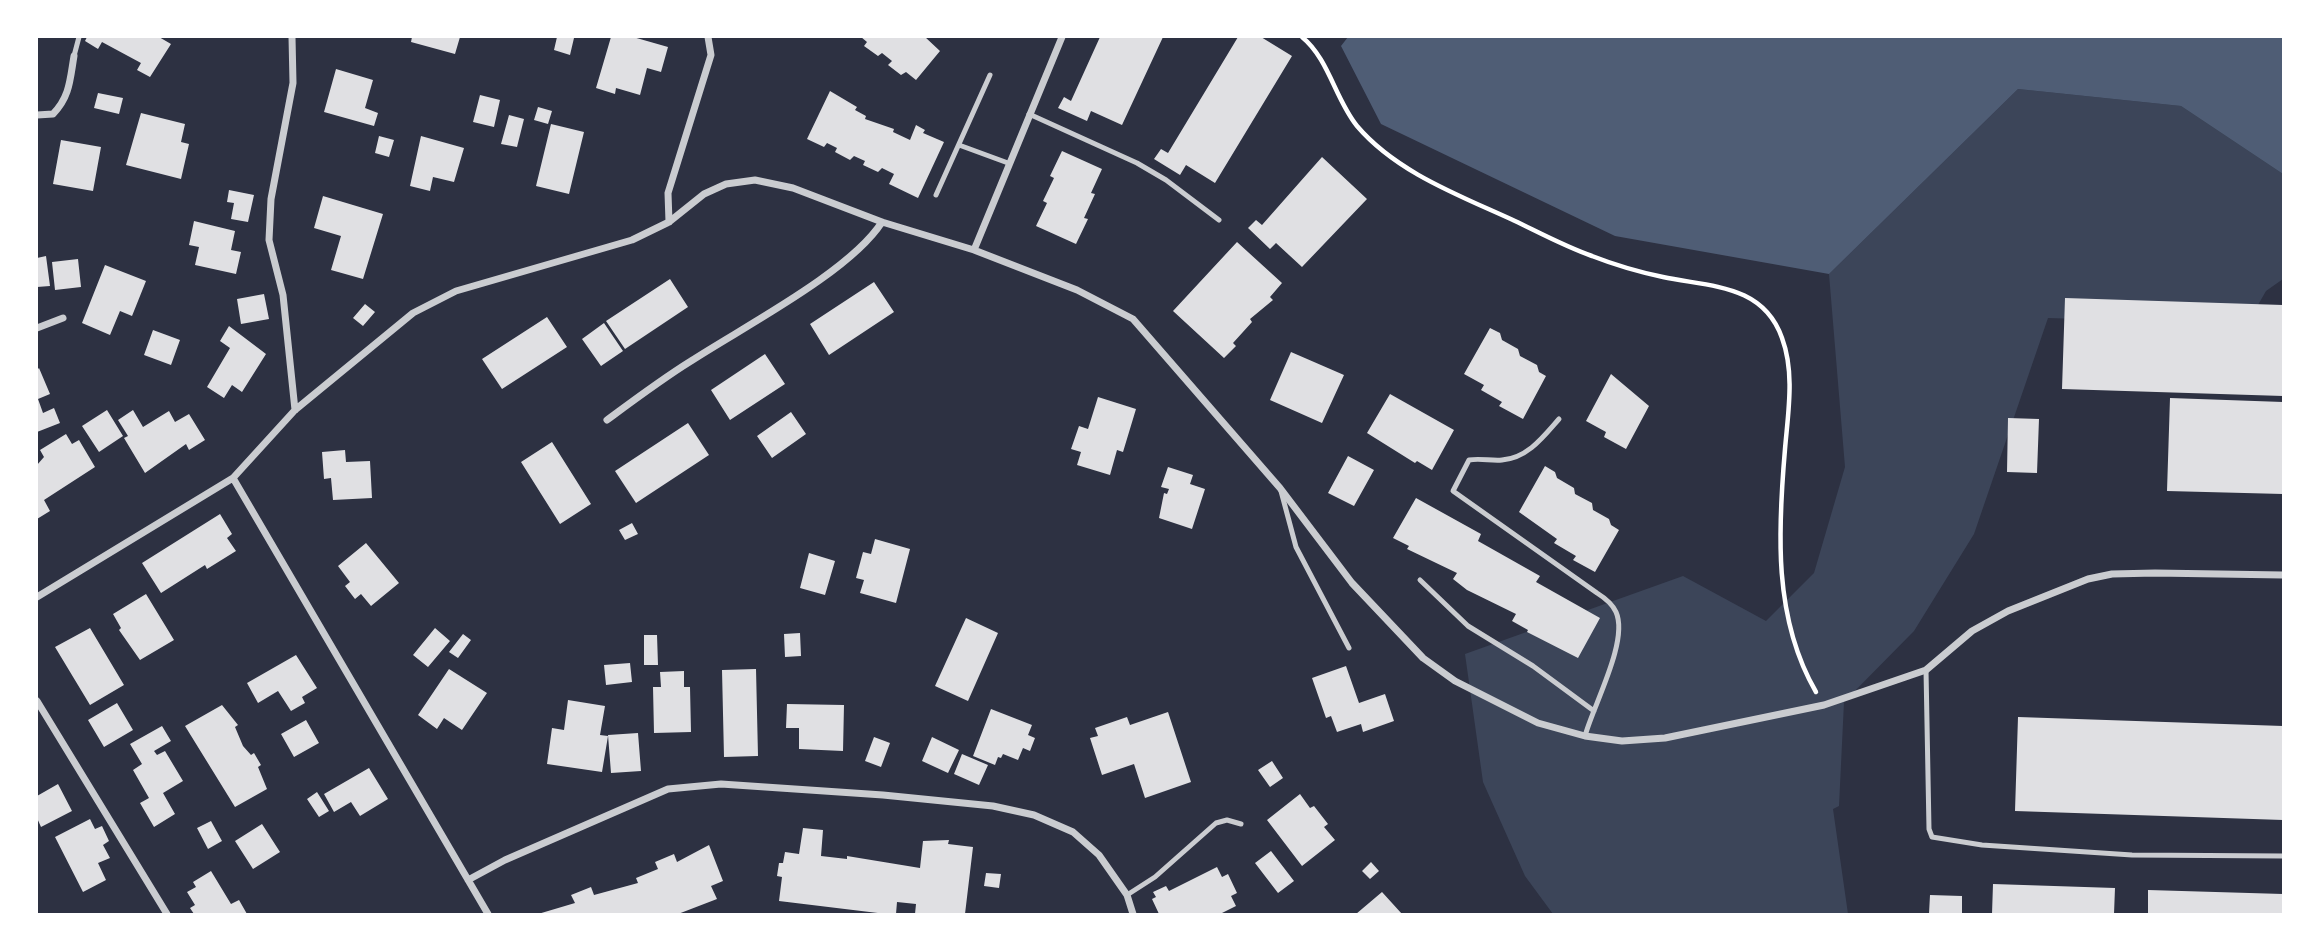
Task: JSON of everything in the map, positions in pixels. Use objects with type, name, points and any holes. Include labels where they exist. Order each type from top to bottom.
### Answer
[{"type":"street","points":[[292,37],[293,83],[271,199],[269,240],[283,295],[295,410]]},
{"type":"street","points":[[669,222],[668,193],[711,55],[708,37]]},
{"type":"street","points":[[974,250],[1062,37]]},
{"type":"street","points":[[37,115],[53,114],[63,104],[67,97],[74,55]]},
{"type":"street","points":[[37,597],[233,478],[295,410],[413,313],[456,292],[632,240],[669,222],[704,194],[726,184],[755,180],[793,188],[882,222],[974,250],[1077,290],[1133,319],[1280,488],[1352,583],[1423,658],[1455,681],[1538,723],[1585,736],[1622,741],[1665,738],[1824,705],[1926,670],[1972,631],[2008,611],[2056,590],[2112,574],[2283,575]]},
{"type":"street","points":[[607,420],[687,363],[843,262],[872,238],[882,222]]},
{"type":"street","points":[[37,328],[63,318]]},
{"type":"street","points":[[233,478],[488,914]]},
{"type":"street","points":[[37,701],[166,914]]},
{"type":"street","points":[[468,880],[505,860],[668,789],[721,784],[883,795],[993,806],[1034,815],[1073,832],[1099,855],[1127,895],[1133,914]]},
{"type":"lane","points":[[74,55],[79,37]]},
{"type":"lane","points":[[936,195],[990,75]]},
{"type":"lane","points":[[1029,114],[1137,163],[1166,180],[1219,219]]},
{"type":"lane","points":[[959,145],[1008,163]]},
{"type":"lane","points":[[1559,419],[1540,441],[1520,454],[1503,460],[1469,460],[1453,491],[1610,603],[1619,624],[1618,636],[1585,736]]},
{"type":"lane","points":[[1280,488],[1285,515],[1296,547],[1349,648]]},
{"type":"lane","points":[[1420,580],[1468,626],[1533,666],[1594,711]]},
{"type":"lane","points":[[1926,670],[1929,829],[1932,837],[1982,845],[2132,855],[2283,856]]},
{"type":"lane","points":[[1127,895],[1155,877],[1216,823],[1227,820],[1241,824]]},
{"type":"path","points":[[1302,37],[1316,50],[1344,109],[1373,142],[1407,167],[1582,253],[1625,268],[1739,292],[1768,311],[1782,338],[1788,370],[1778,526],[1780,570],[1803,663],[1824,705]]},
{"type":"shaded area","points":[[1348,37],[2283,37],[2283,174],[2181,106],[2018,89],[1829,274],[1615,236],[1381,124],[1341,46]]},
{"type":"shaded area","points":[[2018,89],[2181,106],[2283,174],[2283,279],[2266,291],[2247,324],[2048,318],[1974,534],[1914,631],[1844,702],[1839,806],[1833,809],[1848,914],[1553,914],[1525,876],[1483,782],[1465,654],[1683,576],[1766,621],[1814,573],[1845,467],[1829,274]]},
{"type":"building","points":[[87,37],[159,37],[171,44],[150,77],[137,70],[141,63],[102,42],[98,49],[85,41]]},
{"type":"building","points":[[412,37],[460,37],[455,54],[411,42]]},
{"type":"building","points":[[557,37],[574,38],[570,55],[554,50]]},
{"type":"building","points":[[611,37],[633,37],[668,47],[661,72],[647,68],[640,95],[616,88],[615,94],[596,88]]},
{"type":"building","points":[[861,37],[925,37],[940,51],[916,80],[906,72],[901,75],[888,65],[892,61],[882,53],[878,56],[864,46],[867,42]]},
{"type":"building","points":[[1100,37],[1163,37],[1122,125],[1091,111],[1087,121],[1058,108],[1064,97],[1071,101]]},
{"type":"building","points":[[1238,37],[1261,37],[1292,56],[1215,183],[1186,165],[1180,175],[1154,159],[1161,149],[1168,153]]},
{"type":"building","points":[[336,69],[373,80],[365,108],[378,113],[374,126],[324,112]]},
{"type":"building","points":[[830,91],[857,107],[855,110],[866,116],[865,119],[894,129],[893,132],[910,140],[916,125],[925,130],[923,133],[944,142],[918,198],[889,184],[894,174],[882,168],[878,172],[863,165],[865,161],[854,156],[850,160],[835,152],[837,148],[827,143],[824,147],[807,139]]},
{"type":"building","points":[[98,93],[123,98],[119,114],[94,108]]},
{"type":"building","points":[[480,95],[500,100],[494,127],[473,122]]},
{"type":"building","points":[[538,107],[552,111],[548,124],[534,120]]},
{"type":"building","points":[[141,113],[185,124],[181,142],[189,144],[181,179],[126,165]]},
{"type":"building","points":[[509,115],[524,119],[517,147],[501,144]]},
{"type":"building","points":[[551,124],[584,132],[569,194],[536,186]]},
{"type":"building","points":[[379,136],[394,140],[389,157],[375,153]]},
{"type":"building","points":[[421,136],[464,148],[454,182],[433,177],[430,191],[410,186]]},
{"type":"building","points":[[61,140],[101,147],[93,191],[53,184]]},
{"type":"building","points":[[1062,151],[1102,169],[1084,218],[1088,219],[1076,244],[1036,226],[1047,203],[1043,201],[1054,178],[1050,176]]},
{"type":"building","points":[[1322,157],[1367,199],[1302,267],[1276,243],[1270,249],[1248,228],[1256,220],[1262,225]]},
{"type":"building","points":[[229,190],[254,195],[248,222],[231,219],[234,203],[227,202]]},
{"type":"building","points":[[323,196],[383,214],[363,279],[331,270],[341,236],[314,228]]},
{"type":"building","points":[[194,221],[235,231],[231,250],[241,252],[236,274],[195,265],[199,247],[189,245]]},
{"type":"building","points":[[1237,242],[1282,283],[1270,297],[1273,300],[1250,319],[1252,322],[1233,343],[1236,346],[1224,358],[1173,311]]},
{"type":"building","points":[[46,256],[50,286],[37,287],[37,258]]},
{"type":"building","points":[[78,259],[81,287],[55,290],[52,262]]},
{"type":"building","points":[[105,265],[146,281],[132,316],[120,311],[110,335],[82,323]]},
{"type":"building","points":[[670,279],[688,307],[625,349],[606,321]]},
{"type":"building","points":[[874,282],[894,312],[829,355],[810,324]]},
{"type":"building","points":[[264,294],[269,319],[241,324],[237,299]]},
{"type":"building","points":[[2065,298],[2283,305],[2283,396],[2062,389]]},
{"type":"building","points":[[365,304],[375,312],[363,326],[353,318]]},
{"type":"building","points":[[547,317],[567,347],[502,389],[482,359]]},
{"type":"building","points":[[604,323],[623,351],[601,366],[582,339]]},
{"type":"building","points":[[229,326],[266,354],[242,392],[232,385],[224,398],[207,387],[230,348],[220,341]]},
{"type":"building","points":[[1490,328],[1500,333],[1502,340],[1518,349],[1520,356],[1537,365],[1539,372],[1546,376],[1523,419],[1499,406],[1502,402],[1481,390],[1484,385],[1464,374]]},
{"type":"building","points":[[153,330],[180,340],[171,365],[144,355]]},
{"type":"building","points":[[1291,352],[1344,375],[1322,423],[1270,400]]},
{"type":"building","points":[[765,354],[785,384],[730,420],[711,390]]},
{"type":"building","points":[[39,368],[50,394],[38,399],[43,413],[54,408],[60,423],[37,432],[37,370]]},
{"type":"building","points":[[1611,374],[1649,406],[1626,449],[1604,437],[1606,432],[1586,421]]},
{"type":"building","points":[[1390,394],[1454,430],[1432,470],[1417,461],[1415,463],[1367,433]]},
{"type":"building","points":[[1098,397],[1136,409],[1123,452],[1117,450],[1110,475],[1077,465],[1081,452],[1071,449],[1079,426],[1088,429]]},
{"type":"building","points":[[2170,398],[2283,402],[2283,494],[2167,491]]},
{"type":"building","points":[[107,410],[123,436],[99,452],[82,426]]},
{"type":"building","points":[[133,410],[143,427],[169,411],[175,422],[189,414],[205,440],[189,450],[186,444],[145,473],[124,438],[128,436],[118,420]]},
{"type":"building","points":[[791,412],[806,434],[772,458],[757,436]]},
{"type":"building","points":[[2008,418],[2039,419],[2037,473],[2007,472]]},
{"type":"building","points":[[688,423],[709,455],[636,503],[615,471]]},
{"type":"building","points":[[66,434],[72,444],[79,440],[95,467],[44,500],[50,511],[37,519],[37,465],[44,457],[40,450]]},
{"type":"building","points":[[552,442],[591,504],[560,524],[521,462]]},
{"type":"building","points":[[345,450],[346,462],[370,461],[372,498],[333,500],[331,478],[324,479],[322,452]]},
{"type":"building","points":[[1348,456],[1374,470],[1354,506],[1328,493]]},
{"type":"building","points":[[1545,466],[1555,472],[1557,478],[1574,488],[1575,494],[1592,503],[1593,510],[1609,519],[1611,525],[1619,530],[1595,572],[1573,560],[1576,556],[1554,543],[1557,539],[1519,512]]},
{"type":"building","points":[[1168,467],[1193,475],[1190,484],[1205,489],[1192,529],[1159,518],[1164,493],[1167,494],[1169,489],[1161,487]]},
{"type":"building","points":[[1416,498],[1481,534],[1478,541],[1540,576],[1536,582],[1600,618],[1578,658],[1527,632],[1528,630],[1512,621],[1516,614],[1467,590],[1453,579],[1457,573],[1407,549],[1409,546],[1393,538]]},
{"type":"building","points":[[220,514],[232,534],[227,538],[236,551],[207,569],[205,565],[161,593],[142,563]]},
{"type":"building","points":[[632,523],[638,534],[625,540],[619,530]]},
{"type":"building","points":[[875,539],[910,549],[896,603],[860,593],[864,580],[856,578],[863,552],[871,554]]},
{"type":"building","points":[[366,543],[399,583],[371,606],[361,594],[355,599],[345,586],[350,582],[338,566]]},
{"type":"building","points":[[809,553],[835,561],[825,595],[800,588]]},
{"type":"building","points":[[146,594],[174,640],[140,660],[119,630],[121,628],[113,614]]},
{"type":"building","points":[[966,618],[998,633],[968,701],[935,686]]},
{"type":"building","points":[[90,628],[124,685],[90,705],[55,647]]},
{"type":"building","points":[[435,628],[450,641],[428,667],[413,655]]},
{"type":"building","points":[[800,633],[801,656],[785,657],[784,634]]},
{"type":"building","points":[[463,634],[471,640],[458,658],[449,652]]},
{"type":"building","points":[[644,635],[657,635],[658,665],[644,665]]},
{"type":"building","points":[[296,655],[317,688],[302,697],[305,703],[291,711],[278,691],[258,703],[247,683]]},
{"type":"building","points":[[630,663],[632,682],[606,685],[604,665]]},
{"type":"building","points":[[1346,666],[1359,703],[1385,694],[1394,721],[1363,732],[1361,724],[1337,732],[1331,716],[1326,718],[1312,678]]},
{"type":"building","points":[[449,669],[487,693],[462,730],[444,718],[437,729],[418,715]]},
{"type":"building","points":[[756,669],[758,756],[724,757],[722,670]]},
{"type":"building","points":[[684,671],[684,687],[690,687],[691,732],[654,733],[653,687],[661,687],[660,672]]},
{"type":"building","points":[[568,700],[605,706],[600,735],[608,736],[602,772],[547,764],[552,728],[564,730]]},
{"type":"building","points":[[117,703],[133,730],[104,747],[88,720]]},
{"type":"building","points":[[787,704],[844,705],[843,751],[799,749],[799,728],[786,728]]},
{"type":"building","points":[[222,705],[238,725],[235,727],[243,746],[251,755],[254,753],[261,765],[258,767],[267,789],[235,807],[185,726]]},
{"type":"building","points":[[991,709],[1032,725],[1028,735],[1035,738],[1030,751],[1023,748],[1018,760],[1003,754],[1001,758],[998,757],[995,765],[973,756]]},
{"type":"building","points":[[1168,712],[1191,782],[1145,798],[1134,764],[1102,775],[1090,738],[1098,736],[1095,728],[1127,717],[1130,725]]},
{"type":"building","points":[[2018,717],[2283,726],[2283,820],[2015,811]]},
{"type":"building","points":[[306,720],[319,743],[294,757],[281,734]]},
{"type":"building","points":[[162,726],[171,741],[154,751],[157,755],[165,751],[183,781],[163,793],[175,814],[154,827],[140,803],[149,798],[133,770],[142,764],[130,744]]},
{"type":"building","points":[[638,733],[641,771],[611,773],[608,735]]},
{"type":"building","points":[[874,737],[890,743],[881,767],[865,761]]},
{"type":"building","points":[[932,737],[959,750],[948,773],[922,761]]},
{"type":"building","points":[[962,754],[988,765],[979,785],[954,774]]},
{"type":"building","points":[[1272,761],[1283,778],[1270,787],[1258,770]]},
{"type":"building","points":[[369,768],[388,799],[360,816],[351,802],[334,812],[324,794]]},
{"type":"building","points":[[58,784],[72,811],[41,827],[37,818],[37,796]]},
{"type":"building","points":[[317,792],[329,811],[319,817],[307,799]]},
{"type":"building","points":[[1300,794],[1310,808],[1314,806],[1328,824],[1324,827],[1335,840],[1302,866],[1267,820]]},
{"type":"building","points":[[90,819],[95,829],[102,826],[109,841],[103,845],[110,858],[98,863],[106,880],[83,892],[55,837]]},
{"type":"building","points":[[211,821],[222,841],[208,849],[197,828]]},
{"type":"building","points":[[262,824],[280,852],[253,869],[235,841]]},
{"type":"building","points":[[803,828],[823,830],[821,856],[847,859],[847,856],[920,868],[923,841],[949,840],[948,844],[973,847],[965,914],[915,914],[916,904],[897,902],[896,914],[886,914],[779,901],[782,877],[777,876],[779,863],[783,863],[785,852],[799,854]]},
{"type":"building","points":[[709,845],[723,881],[711,886],[717,899],[678,914],[538,914],[575,903],[571,895],[591,887],[594,895],[638,883],[636,878],[658,869],[655,862],[674,854],[677,862]]},
{"type":"building","points":[[1271,851],[1294,881],[1278,893],[1255,863]]},
{"type":"building","points":[[1371,862],[1379,871],[1370,879],[1362,871]]},
{"type":"building","points":[[1217,867],[1222,877],[1228,874],[1237,893],[1231,896],[1236,906],[1220,914],[1159,914],[1152,899],[1156,897],[1153,892],[1166,886],[1169,891]]},
{"type":"building","points":[[211,871],[231,904],[239,900],[247,914],[194,914],[190,908],[195,905],[187,892],[196,887],[193,882]]},
{"type":"building","points":[[986,873],[1001,874],[999,888],[984,886]]},
{"type":"building","points":[[1993,884],[2115,888],[2114,914],[1992,914]]},
{"type":"building","points":[[2148,890],[2283,894],[2283,914],[2148,914]]},
{"type":"building","points":[[1382,892],[1402,914],[1356,914]]},
{"type":"building","points":[[1930,895],[1962,896],[1962,914],[1929,914]]}]
